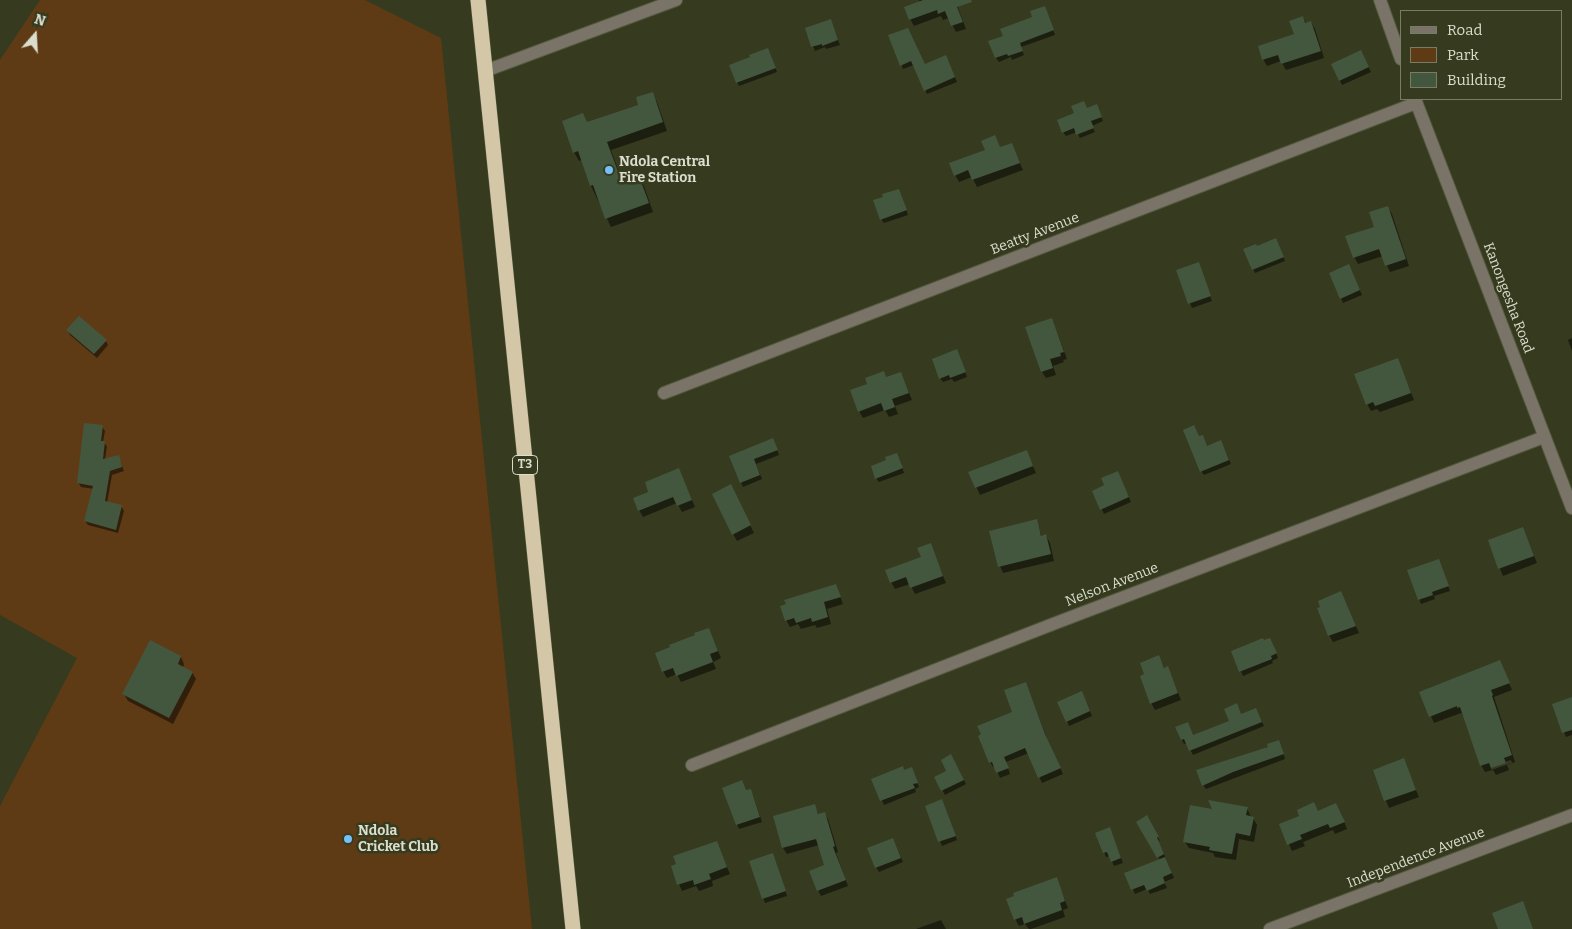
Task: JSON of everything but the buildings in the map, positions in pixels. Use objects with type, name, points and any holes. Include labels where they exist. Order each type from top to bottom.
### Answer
[{"type":"highway","name":"T3","points":[[478,0],[573,929]]},
{"type":"street","points":[[485,71],[676,0]]},
{"type":"street","points":[[1380,0],[1400,56]]},
{"type":"street","name":"Beatty Avenue","points":[[664,393],[1416,101]]},
{"type":"street","name":"Kanongesha Road","points":[[1416,101],[1572,508]]},
{"type":"street","name":"Nelson Avenue","points":[[692,765],[1053,624],[1544,437]]},
{"type":"street","name":"Independence Avenue","points":[[1270,929],[1572,815]]},
{"type":"green space","points":[[40,0],[365,0],[441,38],[532,929],[0,929],[0,806],[77,658],[0,615],[0,60]]},
{"type":"place","name":"Ndola Central Fire Station","points":[[609,170]]},
{"type":"place","name":"Ndola Cricket Club","points":[[348,839]]}]
